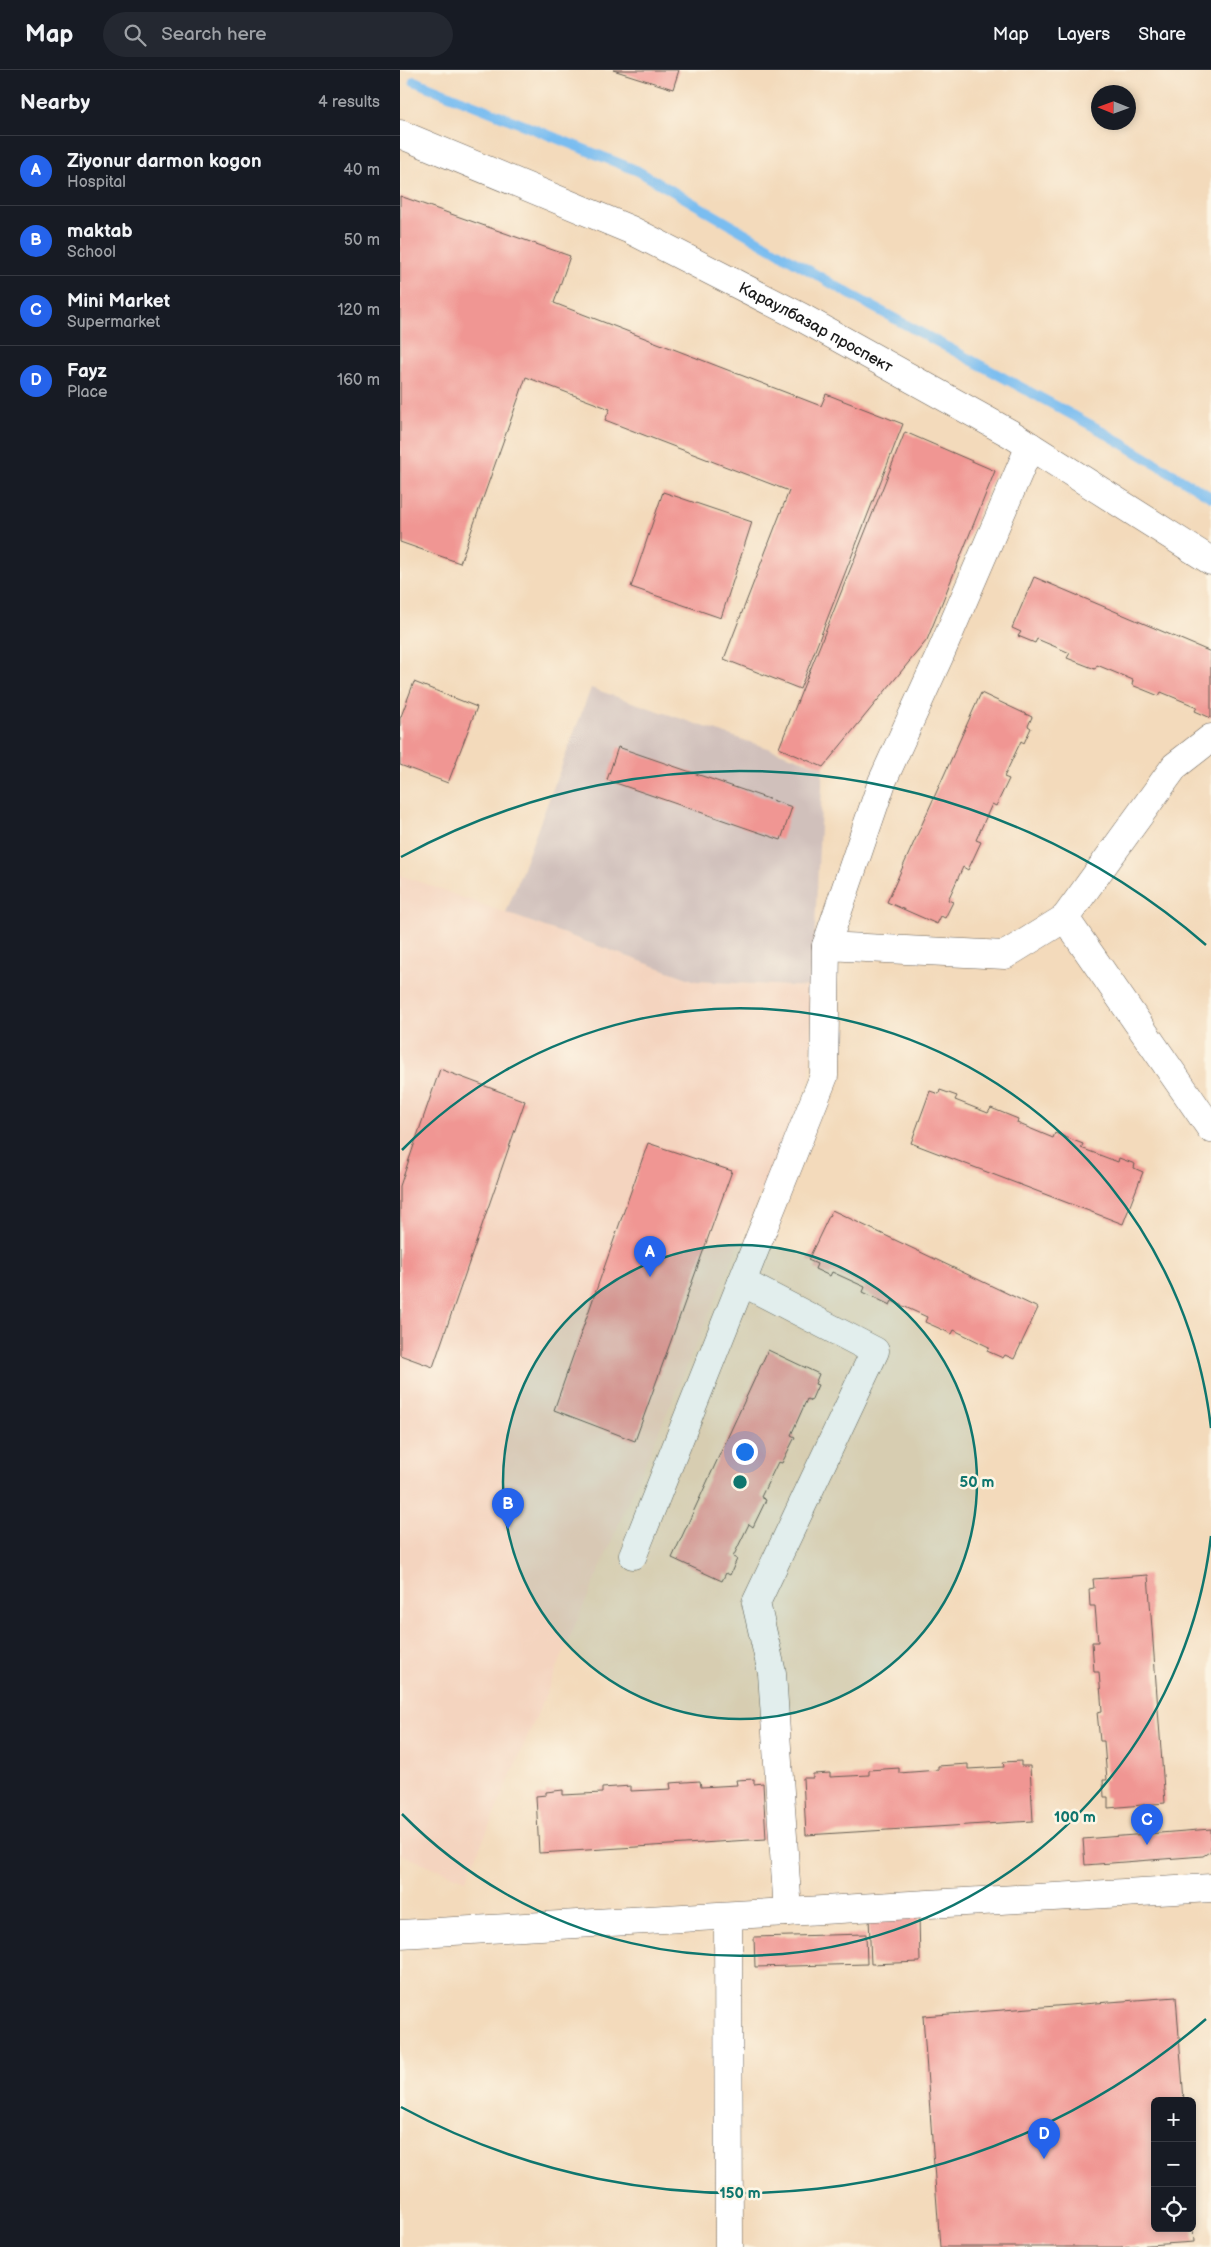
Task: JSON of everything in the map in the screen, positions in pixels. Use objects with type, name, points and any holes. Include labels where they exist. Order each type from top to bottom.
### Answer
[{"type":"street","name":"Караулбазар проспект","points":[[400,134],[630,230],[801,317],[1030,446],[1211,561]]},
{"type":"street","points":[[633,1555],[824,1076],[826,946],[882,782],[939,657],[1030,446]]},
{"type":"street","points":[[826,946],[1005,955],[1065,918],[1175,766],[1211,738]]},
{"type":"street","points":[[1065,918],[1211,1129]]},
{"type":"street","points":[[742,1282],[875,1351],[756,1603],[772,1673],[788,1912]]},
{"type":"street","points":[[400,1934],[1211,1888]]},
{"type":"street","points":[[728,1916],[729,2247]]},
{"type":"shaded area","points":[[591,688],[823,767],[812,987],[696,981],[506,913]]},
{"type":"shaded area","points":[[400,875],[696,981],[812,987],[810,1079],[466,1880],[400,1854]]},
{"type":"building","points":[[613,70],[679,70],[673,89]]},
{"type":"building","points":[[400,196],[570,256],[554,303],[821,406],[826,394],[903,424],[800,689],[724,659],[789,491],[605,420],[610,409],[526,377],[460,563],[400,542]]},
{"type":"building","points":[[905,432],[995,471],[927,640],[823,767],[779,748]]},
{"type":"building","points":[[663,492],[752,522],[721,618],[631,587]]},
{"type":"building","points":[[1034,577],[1211,652],[1211,718],[1195,711],[1197,707],[1161,692],[1159,696],[1132,685],[1133,680],[1097,665],[1095,669],[1067,658],[1070,653],[1037,639],[1035,643],[1018,636],[1021,632],[1012,628]]},
{"type":"building","points":[[414,682],[477,707],[448,783],[400,765],[400,719]]},
{"type":"building","points":[[981,693],[1032,717],[1028,726],[1031,728],[1024,743],[1021,741],[1004,777],[1009,779],[996,806],[992,804],[976,840],[981,842],[968,870],[963,867],[948,900],[953,902],[945,918],[941,916],[937,924],[887,902]]},
{"type":"building","points":[[618,747],[792,807],[781,840],[607,780]]},
{"type":"building","points":[[440,1069],[525,1101],[433,1367],[400,1355],[400,1186]]},
{"type":"building","points":[[940,1090],[957,1096],[955,1100],[988,1113],[991,1108],[1018,1119],[1017,1123],[1053,1138],[1055,1133],[1083,1144],[1081,1148],[1118,1162],[1119,1158],[1135,1164],[1134,1168],[1143,1172],[1123,1224],[911,1143],[930,1091],[939,1094]]},
{"type":"building","points":[[648,1143],[732,1171],[635,1441],[554,1410]]},
{"type":"building","points":[[832,1210],[1038,1308],[1014,1359],[1005,1355],[1003,1358],[987,1351],[989,1347],[954,1330],[952,1334],[925,1322],[927,1317],[892,1301],[890,1305],[863,1292],[865,1287],[832,1272],[830,1276],[815,1269],[817,1264],[808,1260]]},
{"type":"building","points":[[768,1350],[819,1374],[815,1384],[818,1385],[811,1401],[807,1399],[791,1435],[795,1437],[782,1463],[778,1462],[761,1497],[766,1500],[753,1527],[749,1524],[733,1557],[737,1559],[730,1575],[726,1573],[722,1581],[672,1558]]},
{"type":"building","points":[[1148,1575],[1165,1803],[1108,1808],[1108,1797],[1104,1797],[1103,1780],[1107,1780],[1104,1741],[1100,1741],[1097,1712],[1102,1711],[1099,1672],[1094,1672],[1092,1642],[1098,1642],[1095,1606],[1090,1606],[1089,1589],[1094,1588],[1093,1579]]},
{"type":"building","points":[[1021,1761],[1021,1766],[1030,1766],[1033,1821],[806,1835],[803,1778],[813,1778],[813,1774],[830,1773],[830,1777],[869,1775],[869,1770],[899,1768],[899,1773],[938,1770],[938,1766],[968,1764],[968,1769],[1004,1767],[1003,1762]]},
{"type":"building","points":[[754,1779],[754,1784],[763,1783],[766,1839],[539,1853],[536,1796],[546,1795],[546,1792],[563,1790],[563,1795],[602,1793],[602,1788],[631,1786],[631,1791],[671,1789],[670,1783],[700,1781],[701,1787],[737,1785],[736,1780]]},
{"type":"building","points":[[1211,1829],[1211,1851],[1203,1856],[1085,1865],[1083,1839]]},
{"type":"building","points":[[919,1916],[920,1962],[871,1964],[869,1918]]},
{"type":"building","points":[[866,1934],[867,1964],[755,1967],[754,1937]]},
{"type":"building","points":[[1176,1997],[1184,2097],[1151,2097],[1151,2232],[1193,2232],[1194,2242],[1120,2247],[940,2247],[923,2016]]},
{"type":"waterway","points":[[414,81],[638,171],[853,296],[1100,430],[1211,497]]},
{"type":"place","name":"Ziyonur darmon kogon","points":[[650,1277]]},
{"type":"place","name":"maktab","points":[[508,1529]]},
{"type":"place","name":"Mini Market","points":[[1147,1845]]},
{"type":"place","name":"Fayz","points":[[1044,2159]]}]
